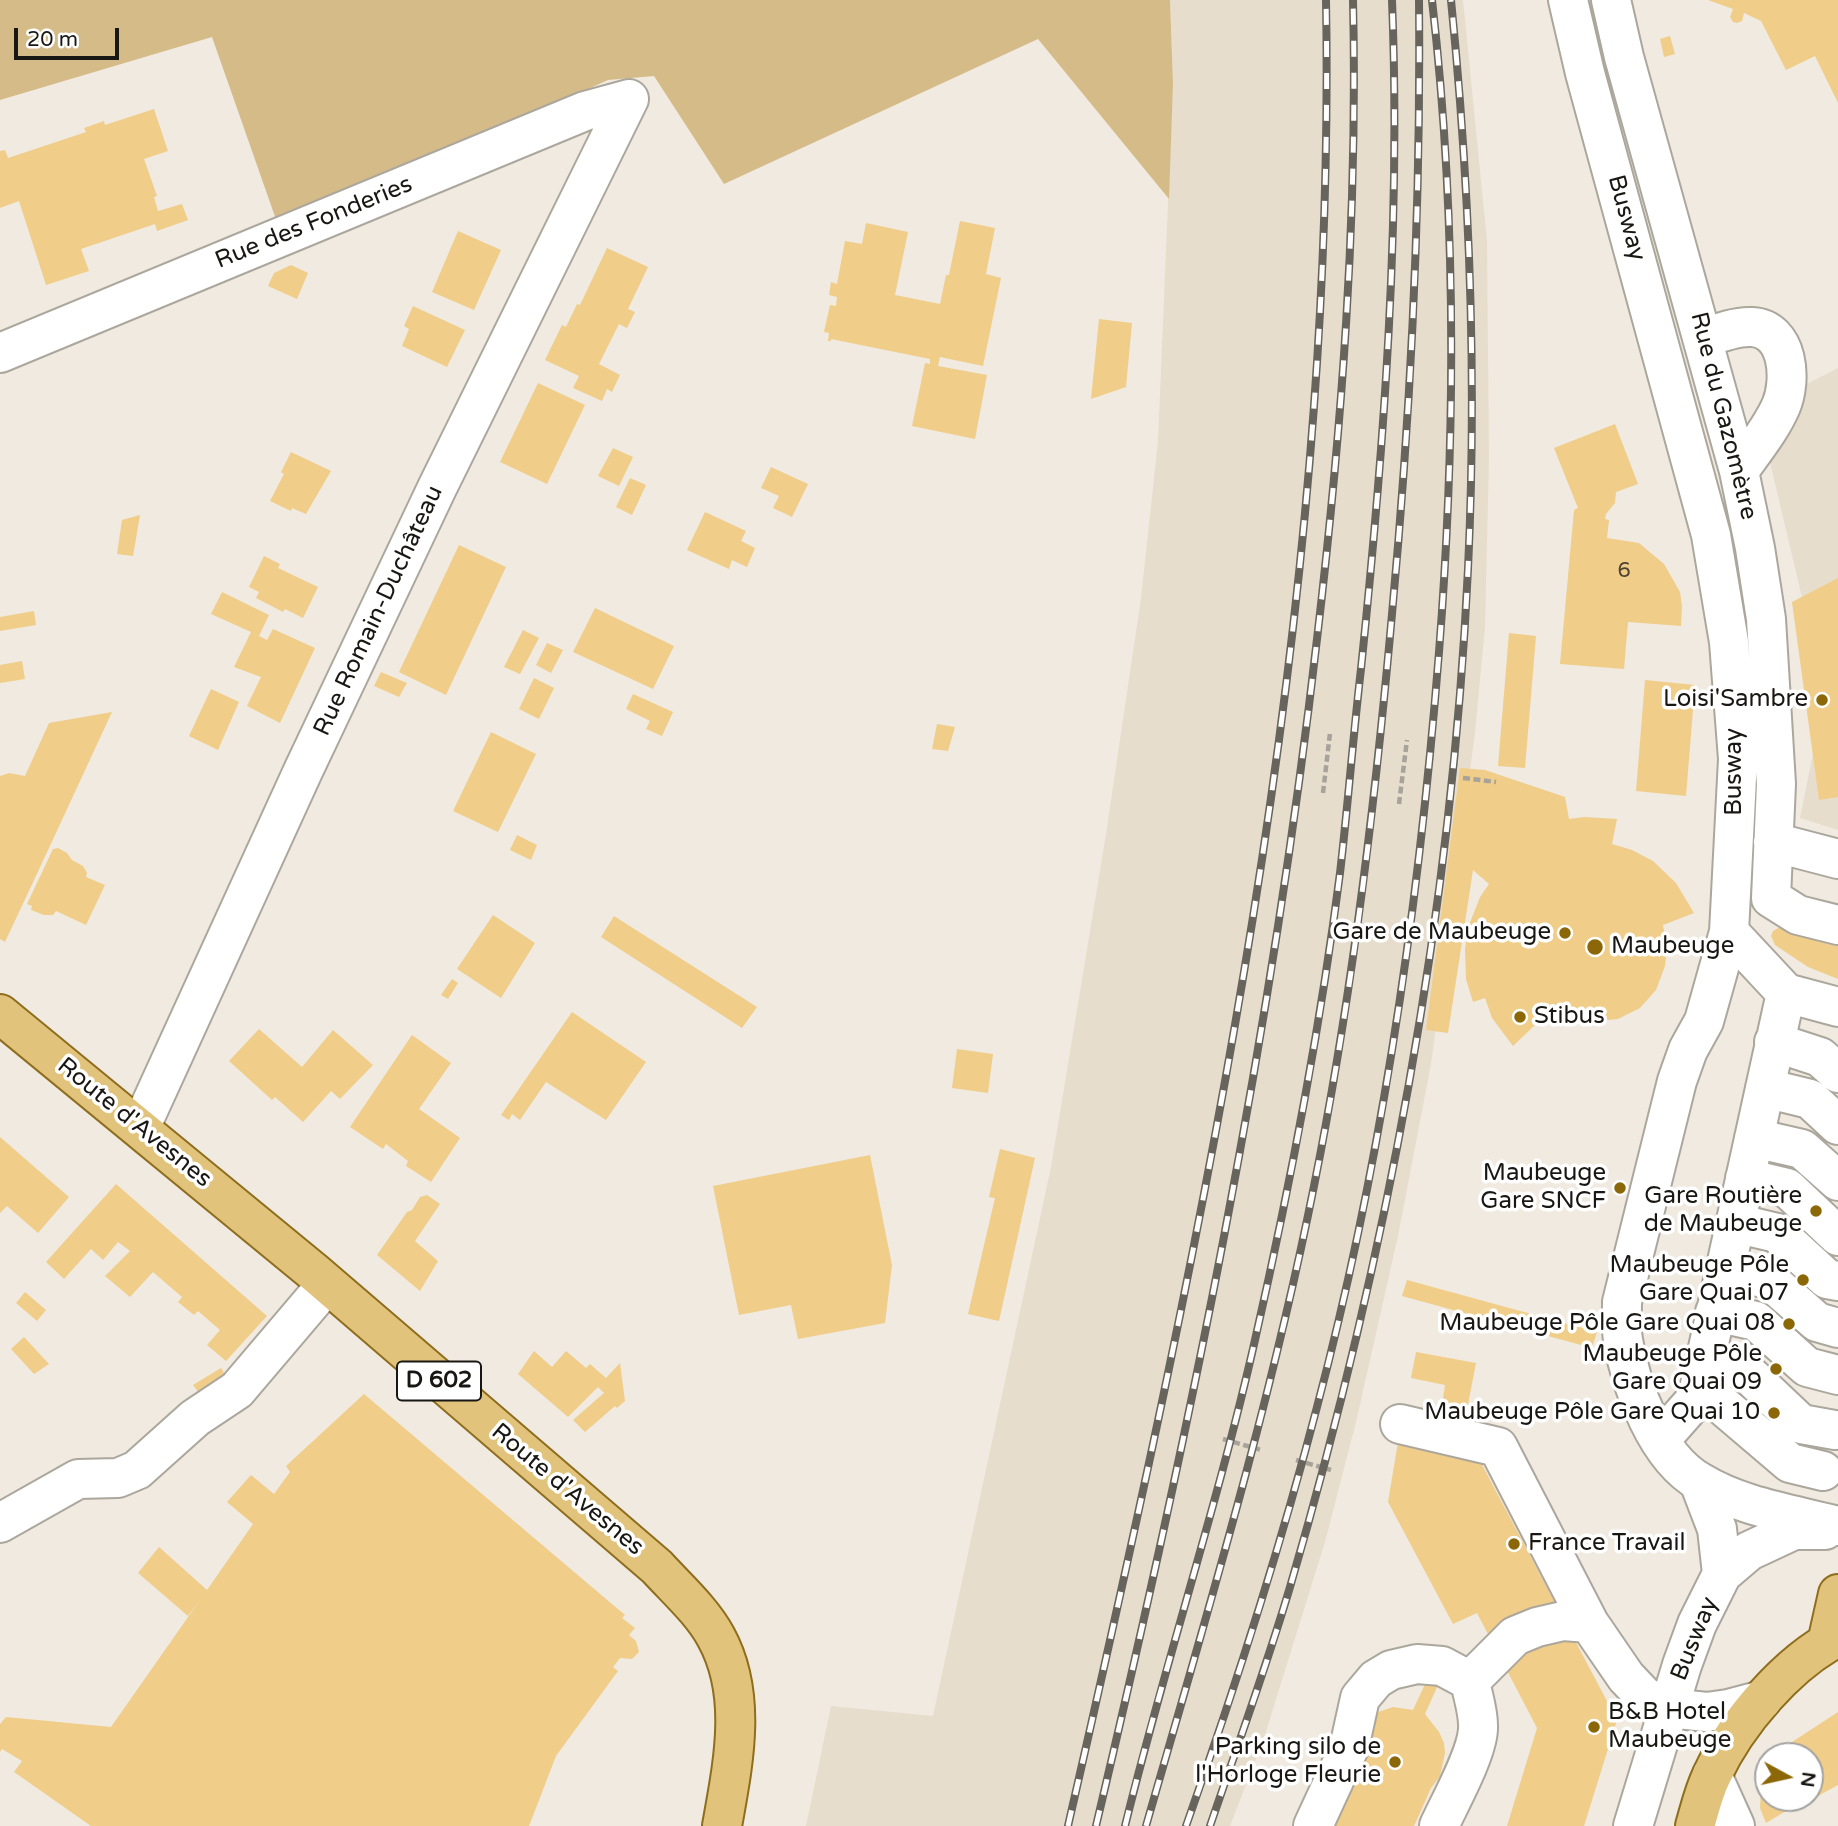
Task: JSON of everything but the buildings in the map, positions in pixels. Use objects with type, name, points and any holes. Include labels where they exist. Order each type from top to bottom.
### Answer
[{"type":"main road","name":"Route d'Avesnes","points":[[0,1014],[327,1284],[657,1567],[696,1609],[716,1637],[731,1676],[736,1722],[733,1766],[722,1826]]},
{"type":"main road","points":[[1695,1826],[1712,1774],[1745,1720],[1780,1679],[1832,1640],[1838,1594]]},
{"type":"street","name":"Busway","points":[[1568,0],[1585,73],[1711,535],[1729,642],[1738,759],[1729,932],[1704,1021],[1688,1050],[1677,1081],[1622,1302],[1622,1336],[1630,1374],[1660,1440],[1679,1466],[1699,1482],[1724,1494],[1838,1528]]},
{"type":"street","name":"Rue du Gazomètre","points":[[1611,0],[1624,57],[1740,471],[1755,548],[1766,619],[1776,784],[1771,898],[1798,915],[1838,925]]},
{"type":"street","name":"Rue des Fonderies","points":[[0,353],[585,111],[629,99]]},
{"type":"street","name":"Rue Romain-Duchâteau","points":[[140,1128],[303,771],[437,488],[629,99]]},
{"type":"street","points":[[1704,338],[1751,326],[1768,331],[1778,343],[1787,366],[1781,406],[1740,471]]},
{"type":"street","points":[[1773,842],[1838,859]]},
{"type":"street","points":[[1729,932],[1786,993],[1838,1007]]},
{"type":"street","points":[[1660,1440],[1700,1380],[1786,993]]},
{"type":"street","points":[[1774,1042],[1820,1057],[1838,1073]]},
{"type":"street","points":[[1765,1088],[1810,1099],[1838,1125]]},
{"type":"street","points":[[1754,1138],[1802,1149],[1838,1181]]},
{"type":"street","points":[[1745,1178],[1787,1188],[1838,1236]]},
{"type":"street","points":[[1735,1223],[1777,1233],[1827,1279],[1838,1282]]},
{"type":"street","points":[[1725,1270],[1768,1279],[1817,1322],[1838,1328]]},
{"type":"street","points":[[0,1523],[78,1479],[118,1478],[137,1470],[195,1418],[237,1390],[327,1284]]},
{"type":"street","points":[[1715,1312],[1756,1321],[1807,1367],[1838,1375]]},
{"type":"street","points":[[1700,1380],[1744,1370],[1801,1424],[1836,1424],[1816,1502],[1838,1518]]},
{"type":"street","points":[[1700,1380],[1716,1400],[1790,1463],[1824,1471]]},
{"type":"street","points":[[1400,1424],[1498,1447],[1589,1623],[1626,1677],[1645,1697],[1668,1708],[1707,1712],[1728,1710],[1762,1700]]},
{"type":"street","name":"Busway","points":[[1699,1482],[1717,1529],[1722,1574]]},
{"type":"street","name":"Busway","points":[[1633,1826],[1668,1708],[1698,1624],[1722,1574],[1749,1551],[1794,1530],[1838,1528]]},
{"type":"street","points":[[1470,1681],[1515,1636],[1536,1627],[1563,1621],[1589,1623]]},
{"type":"street","points":[[1313,1826],[1349,1748],[1360,1698],[1376,1679],[1391,1671],[1418,1664],[1442,1666],[1470,1681],[1478,1714],[1479,1732],[1439,1826]]},
{"type":"street","points":[[1712,1774],[1735,1826]]},
{"type":"path","points":[[1323,793],[1330,733]]},
{"type":"path","points":[[1399,804],[1407,740]]},
{"type":"path","points":[[1464,778],[1496,782]]},
{"type":"path","points":[[1223,1439],[1261,1450]]},
{"type":"path","points":[[1296,1460],[1331,1470]]},
{"type":"shaded area","points":[[0,0],[1170,0],[1173,84],[1169,199],[1038,39],[724,184],[654,76],[608,80],[279,228],[212,37],[0,100]]},
{"type":"shaded area","points":[[1170,0],[1463,0],[1487,241],[1489,460],[1485,627],[1475,733],[1431,1064],[1398,1236],[1356,1422],[1325,1542],[1263,1741],[1230,1826],[806,1826],[831,1706],[933,1716],[1051,1167],[1106,834],[1141,598],[1158,441],[1173,84]]},
{"type":"shaded area","points":[[1838,368],[1838,830],[1800,818],[1815,744],[1805,610],[1768,454],[1801,387]]},
{"type":"railway","points":[[1068,1826],[1168,1375],[1213,1148],[1252,920],[1285,691],[1310,462],[1324,231],[1326,0]]},
{"type":"railway","points":[[1096,1826],[1163,1532],[1224,1236],[1276,939],[1298,789],[1326,559],[1341,400],[1353,160],[1353,0]]},
{"type":"railway","points":[[1125,1826],[1225,1462],[1255,1340],[1303,1108],[1332,932],[1361,669],[1383,419],[1394,167],[1392,0]]},
{"type":"railway","points":[[1146,1826],[1237,1508],[1278,1347],[1328,1115],[1351,973],[1378,758],[1405,461],[1416,231],[1419,0]]},
{"type":"railway","points":[[1186,1826],[1256,1618],[1317,1407],[1361,1221],[1409,938],[1439,652],[1451,408],[1450,244],[1432,0]]},
{"type":"railway","points":[[1210,1826],[1281,1617],[1325,1463],[1384,1211],[1430,955],[1460,697],[1471,498],[1470,284],[1463,142],[1451,0]]},
{"type":"place","name":"Loisi'Sambre","points":[[1822,700]]},
{"type":"place","name":"Gare de Maubeuge","points":[[1565,933]]},
{"type":"place","name":"Maubeuge","points":[[1595,947]]},
{"type":"place","name":"Stibus","points":[[1520,1017]]},
{"type":"place","name":"Maubeuge Gare SNCF","points":[[1620,1188]]},
{"type":"place","name":"Gare Routière de Maubeuge","points":[[1816,1211]]},
{"type":"place","name":"Maubeuge Pôle Gare Quai 07","points":[[1803,1280]]},
{"type":"place","name":"Maubeuge Pôle Gare Quai 08","points":[[1789,1324]]},
{"type":"place","name":"Maubeuge Pôle Gare Quai 09","points":[[1776,1369]]},
{"type":"place","name":"Maubeuge Pôle Gare Quai 10","points":[[1774,1413]]},
{"type":"place","name":"France Travail","points":[[1514,1544]]},
{"type":"place","name":"B&B Hotel Maubeuge","points":[[1594,1727]]},
{"type":"place","name":"Parking silo de l'Horloge Fleurie","points":[[1395,1762]]}]
